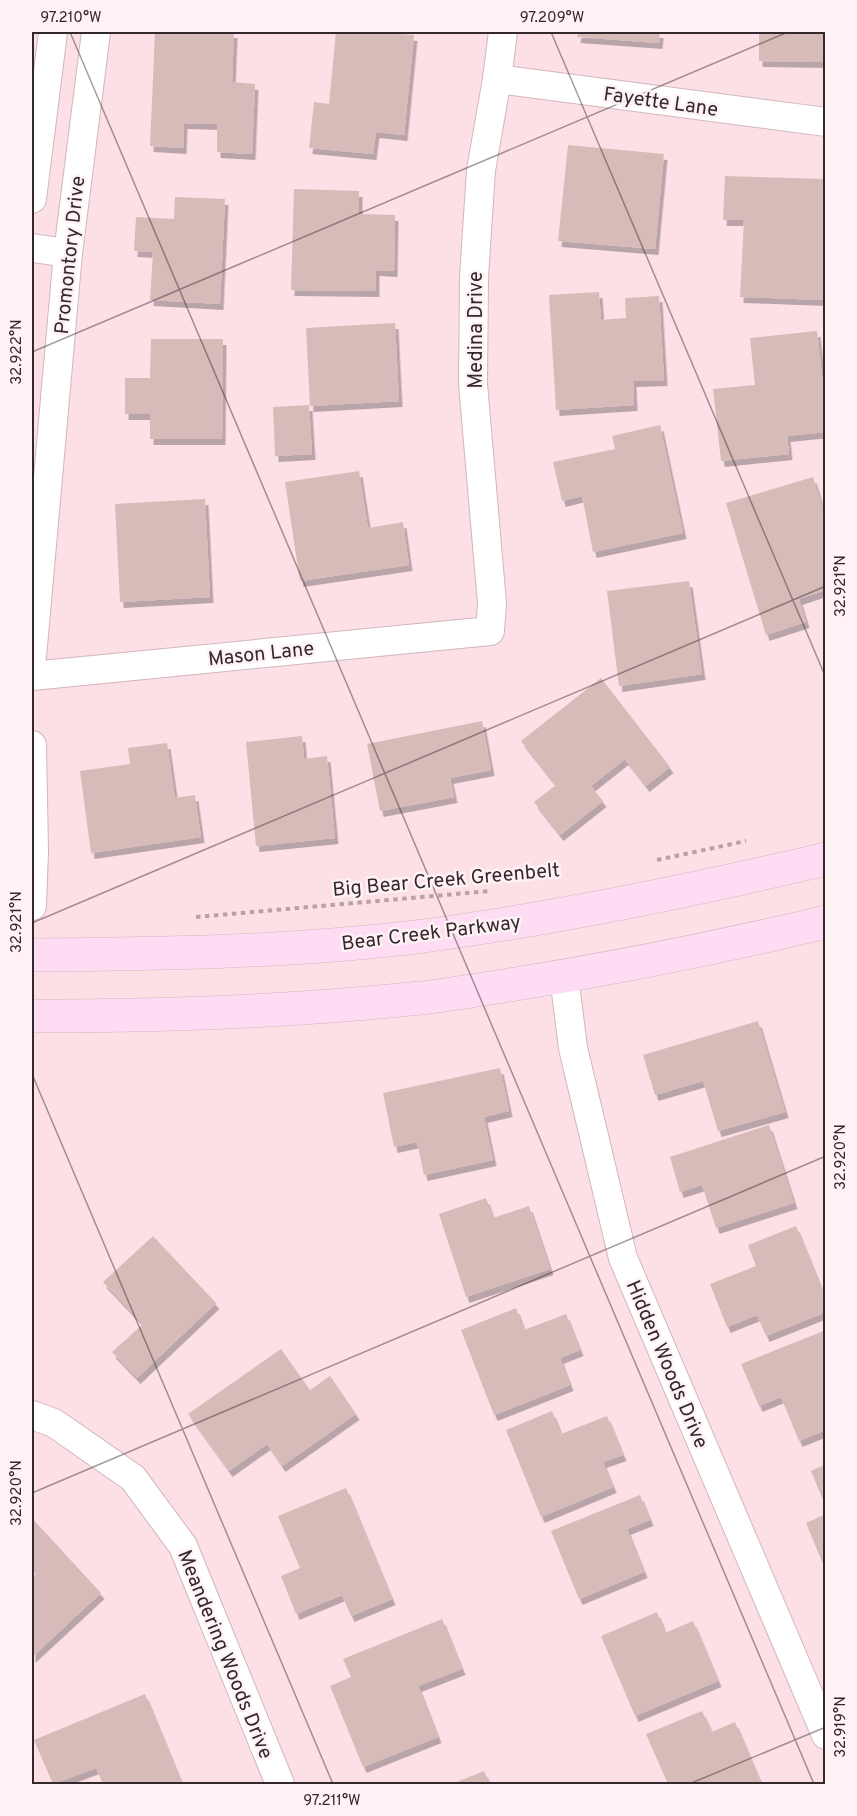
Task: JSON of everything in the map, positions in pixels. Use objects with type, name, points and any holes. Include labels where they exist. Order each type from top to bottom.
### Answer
[{"type":"main road","name":"Bear Creek Parkway","points":[[32,955],[150,954],[280,949],[416,937],[554,916],[690,891],[825,860]]},
{"type":"main road","points":[[32,1016],[152,1016],[284,1011],[423,998],[703,951],[825,922]]},
{"type":"street","points":[[32,198],[52,32]]},
{"type":"street","name":"Promontory Drive","points":[[32,657],[68,253],[96,32]]},
{"type":"street","name":"Medina Drive","points":[[490,631],[492,603],[473,384],[474,277],[481,170],[498,79],[503,32]]},
{"type":"street","name":"Fayette Lane","points":[[498,79],[825,122]]},
{"type":"street","points":[[32,248],[68,253]]},
{"type":"street","name":"Mason Lane","points":[[32,676],[490,631]]},
{"type":"street","points":[[32,745],[34,851],[32,906]]},
{"type":"street","name":"Hidden Woods Drive","points":[[564,976],[573,1048],[623,1258],[825,1735]]},
{"type":"street","name":"Meandering Woods Drive","points":[[32,1415],[54,1423],[133,1478],[183,1546],[280,1785]]},
{"type":"path","points":[[651,862],[749,840]]},
{"type":"path","name":"Big Bear Creek Greenbelt","points":[[186,918],[495,890]]},
{"type":"building","points":[[155,32],[234,32],[232,82],[255,84],[252,154],[217,152],[217,124],[184,123],[183,148],[150,146]]},
{"type":"building","points":[[336,32],[414,35],[404,135],[376,132],[373,154],[309,148],[314,102],[329,104]]},
{"type":"building","points":[[578,32],[660,32],[659,43],[577,37]]},
{"type":"building","points":[[759,32],[826,32],[826,62],[759,61]]},
{"type":"building","points":[[568,145],[664,154],[655,249],[558,241]]},
{"type":"building","points":[[725,176],[826,179],[823,300],[740,297],[744,220],[723,220]]},
{"type":"building","points":[[294,189],[359,191],[359,214],[395,215],[394,271],[376,270],[376,291],[291,290]]},
{"type":"building","points":[[175,197],[225,199],[220,304],[150,300],[153,252],[134,251],[136,217],[174,219]]},
{"type":"building","points":[[599,292],[601,320],[626,318],[625,298],[659,296],[664,380],[633,381],[634,405],[556,410],[549,295]]},
{"type":"building","points":[[395,323],[399,401],[310,406],[306,328]]},
{"type":"building","points":[[817,331],[826,411],[826,432],[787,436],[789,454],[721,461],[713,389],[755,385],[750,338]]},
{"type":"building","points":[[151,339],[223,339],[222,439],[150,439],[150,414],[125,414],[125,378],[150,378]]},
{"type":"building","points":[[309,405],[312,454],[275,456],[273,407]]},
{"type":"building","points":[[660,425],[683,533],[593,552],[582,496],[562,501],[553,462],[615,449],[612,436]]},
{"type":"building","points":[[359,471],[368,528],[403,522],[409,565],[300,581],[285,482]]},
{"type":"building","points":[[813,477],[826,519],[826,590],[799,599],[806,622],[766,635],[726,503]]},
{"type":"building","points":[[205,499],[210,597],[120,602],[115,504]]},
{"type":"building","points":[[689,581],[702,674],[619,686],[607,591]]},
{"type":"building","points":[[601,678],[670,767],[646,786],[625,759],[591,786],[603,801],[560,835],[534,802],[556,785],[521,741]]},
{"type":"building","points":[[482,721],[491,770],[450,778],[454,797],[380,811],[367,744]]},
{"type":"building","points":[[302,736],[304,759],[327,756],[335,838],[256,846],[246,742]]},
{"type":"building","points":[[167,743],[175,798],[195,795],[201,837],[91,853],[80,771],[130,764],[128,748]]},
{"type":"building","points":[[758,1021],[785,1112],[718,1131],[703,1081],[655,1095],[643,1055]]},
{"type":"building","points":[[500,1068],[509,1111],[484,1117],[493,1160],[424,1175],[417,1142],[394,1147],[383,1093]]},
{"type":"building","points":[[769,1125],[794,1203],[716,1228],[702,1185],[680,1192],[670,1157]]},
{"type":"building","points":[[486,1198],[493,1218],[529,1206],[550,1269],[466,1297],[439,1214]]},
{"type":"building","points":[[796,1226],[826,1300],[826,1312],[766,1336],[757,1315],[727,1327],[710,1284],[756,1266],[748,1245]]},
{"type":"building","points":[[153,1236],[216,1303],[137,1378],[112,1352],[143,1324],[103,1282]]},
{"type":"building","points":[[516,1308],[524,1330],[566,1314],[580,1350],[560,1358],[570,1385],[494,1415],[461,1330]]},
{"type":"building","points":[[826,1330],[826,1430],[799,1441],[781,1397],[759,1406],[741,1364]]},
{"type":"building","points":[[281,1349],[310,1390],[330,1376],[356,1414],[282,1466],[267,1444],[229,1471],[188,1414]]},
{"type":"building","points":[[552,1411],[561,1434],[607,1416],[623,1455],[603,1462],[613,1487],[541,1517],[506,1430]]},
{"type":"building","points":[[826,1464],[826,1505],[825,1505],[811,1471]]},
{"type":"building","points":[[346,1488],[392,1599],[351,1616],[342,1595],[296,1614],[281,1576],[300,1568],[278,1516]]},
{"type":"building","points":[[640,1495],[650,1520],[627,1529],[644,1572],[579,1599],[551,1531]]},
{"type":"building","points":[[826,1514],[826,1569],[825,1569],[806,1523]]},
{"type":"building","points":[[32,1518],[101,1593],[32,1657],[32,1578],[36,1574],[32,1569]]},
{"type":"building","points":[[657,1612],[665,1633],[693,1621],[718,1681],[635,1716],[601,1636]]},
{"type":"building","points":[[442,1619],[462,1669],[418,1686],[438,1737],[363,1767],[330,1686],[351,1677],[343,1659]]},
{"type":"building","points":[[145,1694],[182,1784],[103,1784],[96,1768],[53,1784],[34,1740]]},
{"type":"building","points":[[702,1711],[712,1732],[735,1722],[760,1781],[752,1784],[668,1784],[646,1734]]},
{"type":"building","points":[[484,1771],[490,1784],[452,1784]]}]
